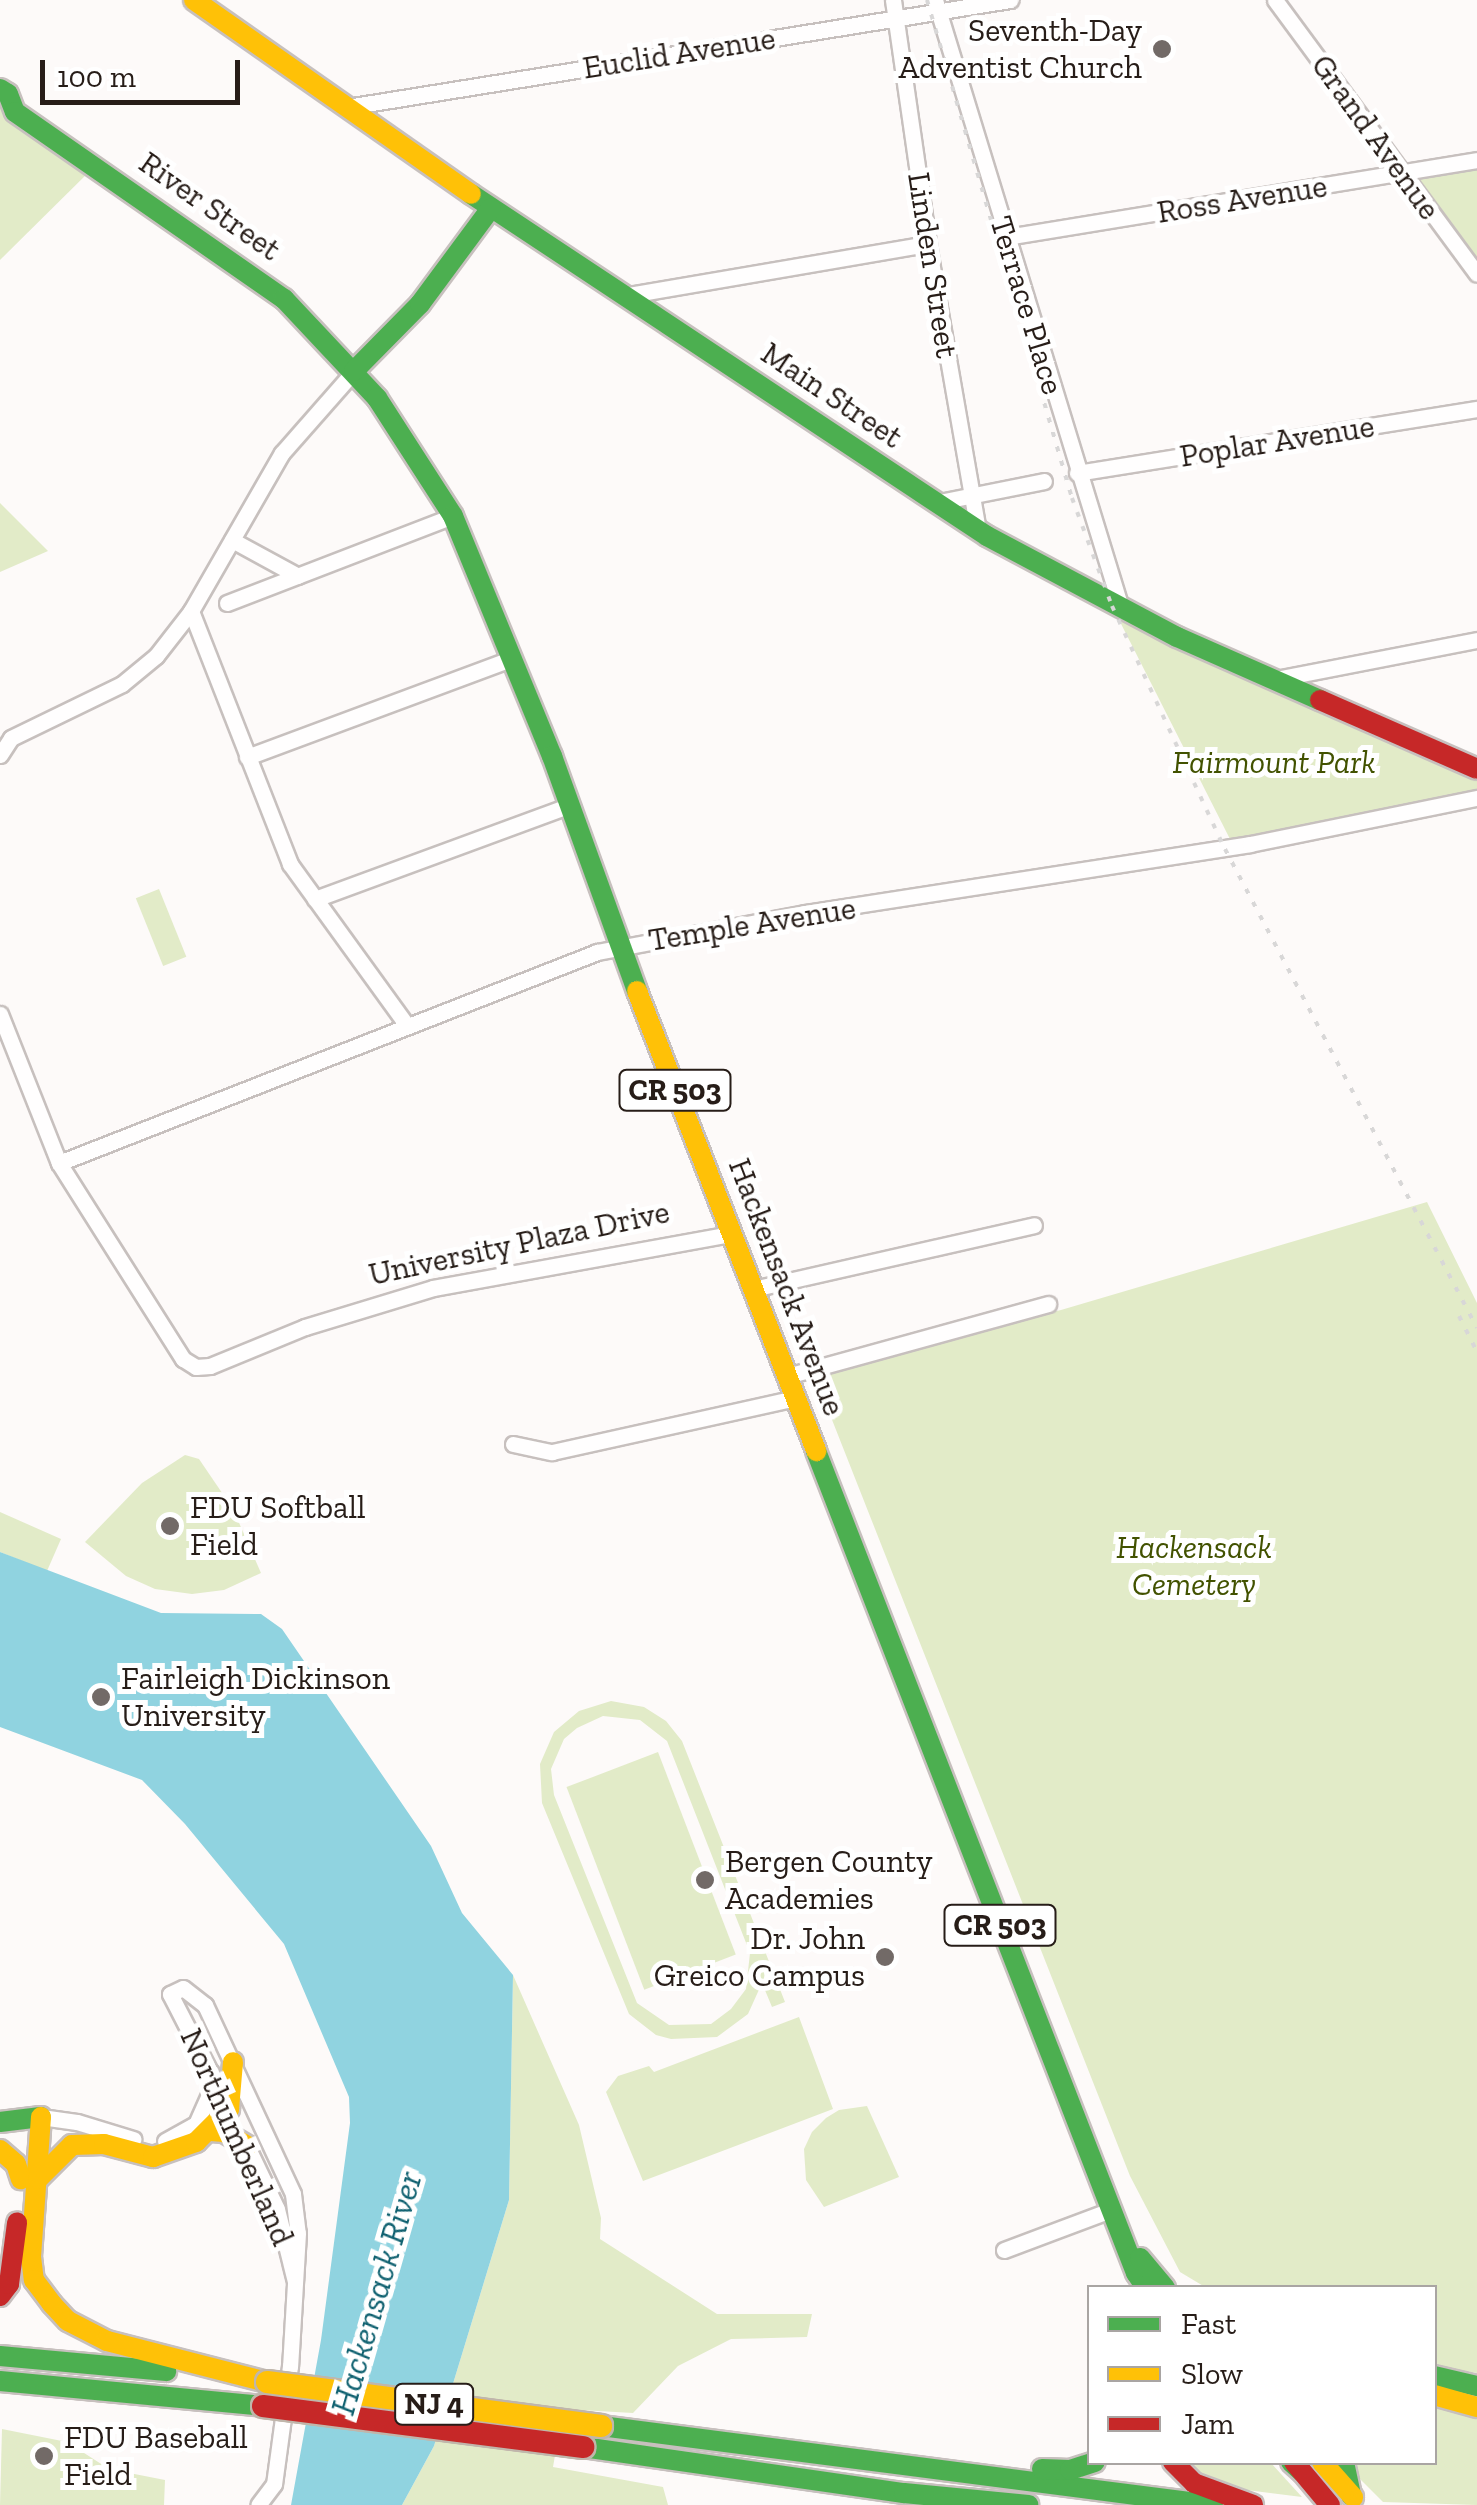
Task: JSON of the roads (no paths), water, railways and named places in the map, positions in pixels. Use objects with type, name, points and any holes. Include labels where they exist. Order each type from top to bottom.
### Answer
[{"type":"main road","name":"Main Street","points":[[194,0],[491,208],[978,530],[1121,610],[1477,769]]},
{"type":"main road","name":"River Street","points":[[0,90],[8,94],[7,113],[257,276],[354,371]]},
{"type":"main road","points":[[354,371],[420,304],[491,208]]},
{"type":"main road","name":"Hackensack Avenue","points":[[354,371],[400,429],[452,516],[513,658],[791,1387],[1128,2244],[1136,2273],[1144,2285]]},
{"type":"main road","points":[[0,2296],[9,2284],[30,2179],[72,2145],[104,2144],[152,2157],[196,2142],[229,2109],[222,2067]]},
{"type":"main road","points":[[0,2122],[34,2117],[30,2179],[34,2280],[68,2321],[107,2341],[267,2382]]},
{"type":"main road","points":[[211,2131],[224,2132],[247,2146]]},
{"type":"main road","points":[[0,2150],[30,2179]]},
{"type":"main road","name":"Hackensack Avenue","points":[[1128,2244],[1162,2285]]},
{"type":"main road","name":"NJ 4","points":[[0,2356],[267,2382],[1214,2505]]},
{"type":"main road","points":[[1437,2377],[1477,2386]]},
{"type":"main road","name":"NJ 4","points":[[0,2381],[263,2406],[904,2493],[1028,2505]]},
{"type":"main road","points":[[1437,2397],[1477,2407]]},
{"type":"main road","points":[[957,2472],[1070,2470],[1087,2464]]},
{"type":"main road","points":[[1176,2465],[1194,2482],[1254,2505]]},
{"type":"main road","points":[[1302,2465],[1340,2500]]},
{"type":"main road","points":[[1340,2500],[1344,2465]]},
{"type":"main road","points":[[904,2493],[925,2505]]},
{"type":"street","name":"Linden Street","points":[[893,0],[928,244],[978,530]]},
{"type":"street","name":"Euclid Avenue","points":[[347,107],[897,18],[937,5],[1010,0]]},
{"type":"street","name":"Grand Avenue","points":[[1275,0],[1477,274]]},
{"type":"street","name":"Terrace Place","points":[[937,5],[1121,610]]},
{"type":"street","name":"Ross Avenue","points":[[1006,237],[1477,160]]},
{"type":"street","points":[[623,296],[928,244]]},
{"type":"street","points":[[0,755],[11,738],[138,674],[191,610],[282,453],[354,371]]},
{"type":"street","name":"Poplar Avenue","points":[[1078,473],[1477,410]]},
{"type":"street","points":[[934,502],[1044,482]]},
{"type":"street","points":[[227,603],[452,516]]},
{"type":"street","points":[[232,540],[298,576]]},
{"type":"street","points":[[191,610],[290,864],[406,1024]]},
{"type":"street","points":[[1271,680],[1477,640]]},
{"type":"street","points":[[247,757],[513,658]]},
{"type":"street","name":"Temple Avenue","points":[[59,1163],[406,1024],[620,946],[1250,844],[1477,798]]},
{"type":"street","points":[[315,899],[570,805]]},
{"type":"street","name":"University Plaza Drive","points":[[0,1014],[59,1163],[183,1359],[196,1367],[321,1321],[433,1288],[732,1234]]},
{"type":"street","points":[[753,1289],[1034,1225]]},
{"type":"street","points":[[513,1444],[552,1452],[791,1387],[1048,1304]]},
{"type":"street","name":"Northumberland","points":[[182,1988],[191,1990],[205,2004],[222,2067],[170,1994],[182,1988]]},
{"type":"street","points":[[34,2117],[76,2122],[150,2142],[164,2141],[196,2124],[222,2067]]},
{"type":"street","points":[[222,2067],[292,2194],[298,2232],[280,2452],[274,2484],[258,2505]]},
{"type":"street","name":"Northumberland","points":[[229,2109],[276,2208],[296,2282]]},
{"type":"street","points":[[1004,2250],[1113,2209]]},
{"type":"water","name":"Hackensack River","points":[[0,1552],[161,1613],[261,1614],[282,1629],[431,1846],[462,1913],[513,1975],[509,2200],[434,2446],[402,2505],[291,2505],[321,2340],[350,2123],[349,2097],[284,1944],[185,1824],[142,1780],[0,1727]]},
{"type":"railway","points":[[927,0],[1072,498],[1112,606],[1225,849],[1477,1328]]},
{"type":"railway","points":[[1459,1316],[1477,1352]]},
{"type":"place","name":"Seventh-Day Adventist Church","points":[[1162,49]]},
{"type":"place","name":"FDU Softball Field","points":[[170,1526]]},
{"type":"place","name":"Fairleigh Dickinson University","points":[[101,1697]]},
{"type":"place","name":"Bergen County Academies","points":[[705,1880]]},
{"type":"place","name":"Dr. John Greico Campus","points":[[885,1957]]},
{"type":"place","name":"FDU Baseball Field","points":[[44,2456]]},
{"type":"park label","name":"Fairmount Park","points":[[1274,762]]},
{"type":"park label","name":"Hackensack Cemetery","points":[[1194,1566]]}]
